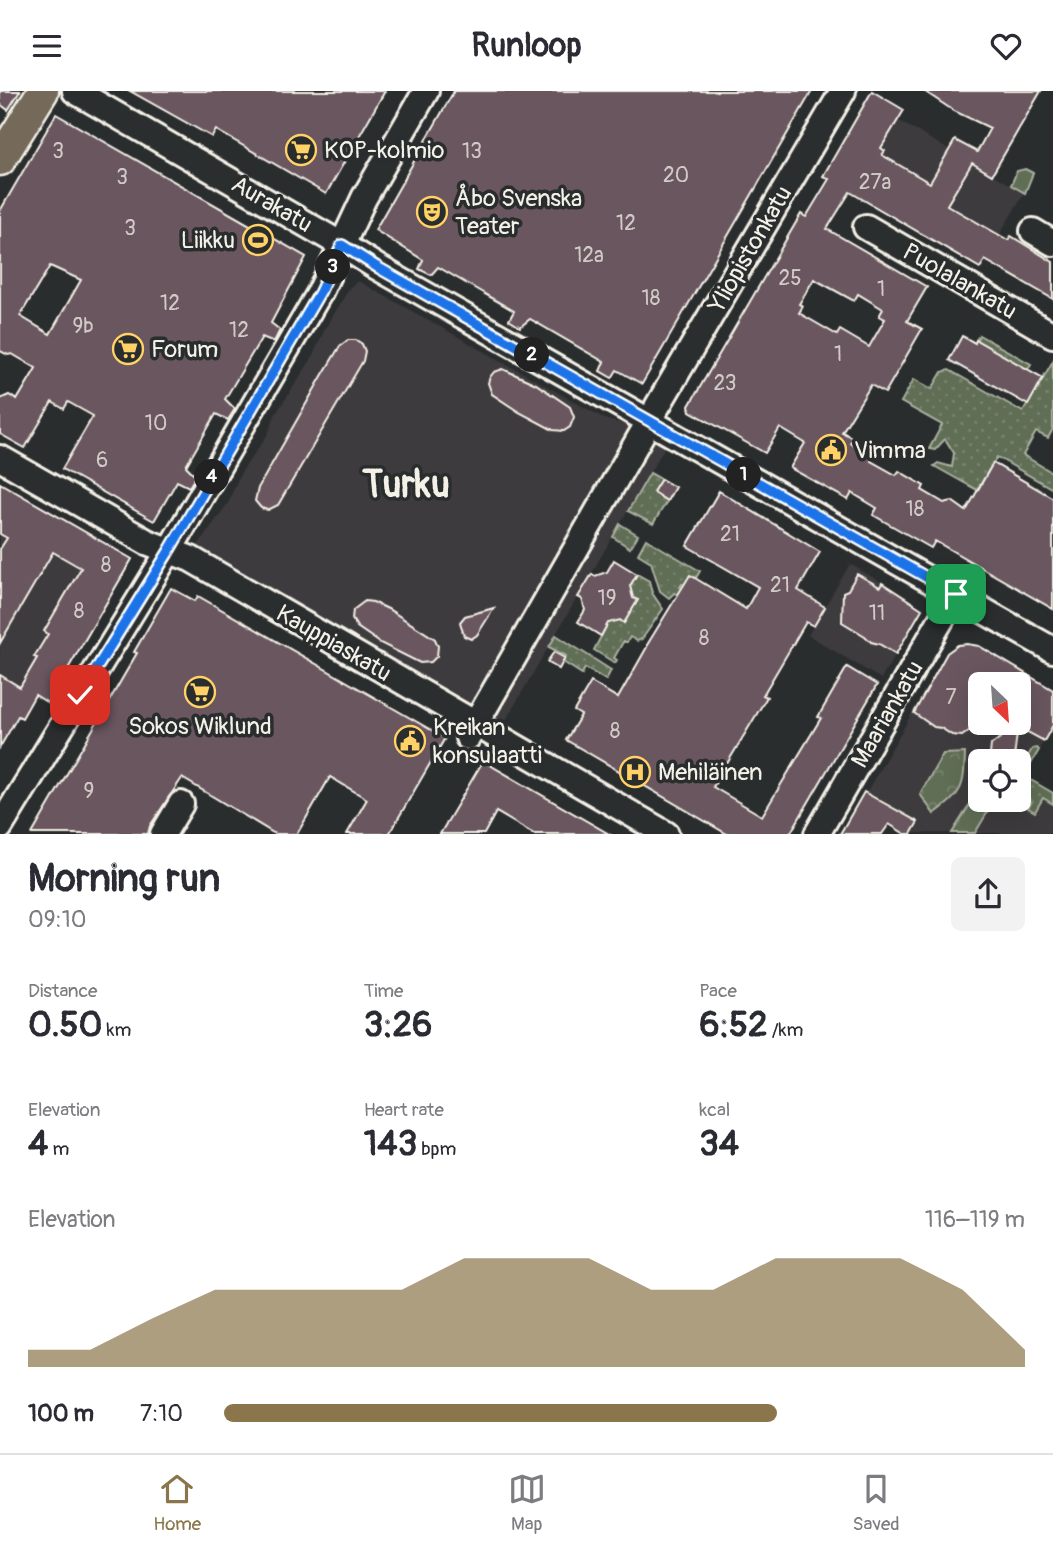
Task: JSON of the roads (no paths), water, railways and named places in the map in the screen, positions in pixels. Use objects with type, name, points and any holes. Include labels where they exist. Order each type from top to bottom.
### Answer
[{"type":"main road","points":[[0,160],[43,91]]},
{"type":"street","name":"Aurakatu","points":[[75,91],[377,267],[1053,650]]},
{"type":"street","points":[[0,827],[169,551],[327,280],[364,198],[426,91]]},
{"type":"street","name":"Yliopistonkatu","points":[[657,407],[843,91]]},
{"type":"street","name":"Puolalankatu","points":[[866,227],[1053,335]]},
{"type":"street","points":[[472,731],[643,432]]},
{"type":"street","name":"Kauppiaskatu","points":[[0,458],[147,542],[191,559],[472,731],[666,834]]},
{"type":"street","name":"Maariankatu","points":[[817,834],[956,594]]},
{"type":"street","points":[[163,834],[181,804]]},
{"type":"place","name":"KOP-kolmio","points":[[301,150]]},
{"type":"place","name":"Åbo Svenska Teater","points":[[432,212]]},
{"type":"place","name":"Liikku","points":[[258,240]]},
{"type":"place","name":"Forum","points":[[128,349]]},
{"type":"place","name":"Vimma","points":[[831,450]]},
{"type":"place","name":"Sokos Wiklund","points":[[200,692]]},
{"type":"place","name":"Kreikan konsulaatti","points":[[410,741]]},
{"type":"place","name":"Mehiläinen","points":[[635,772]]},
{"type":"district","name":"Turku","points":[[406,484]]}]
